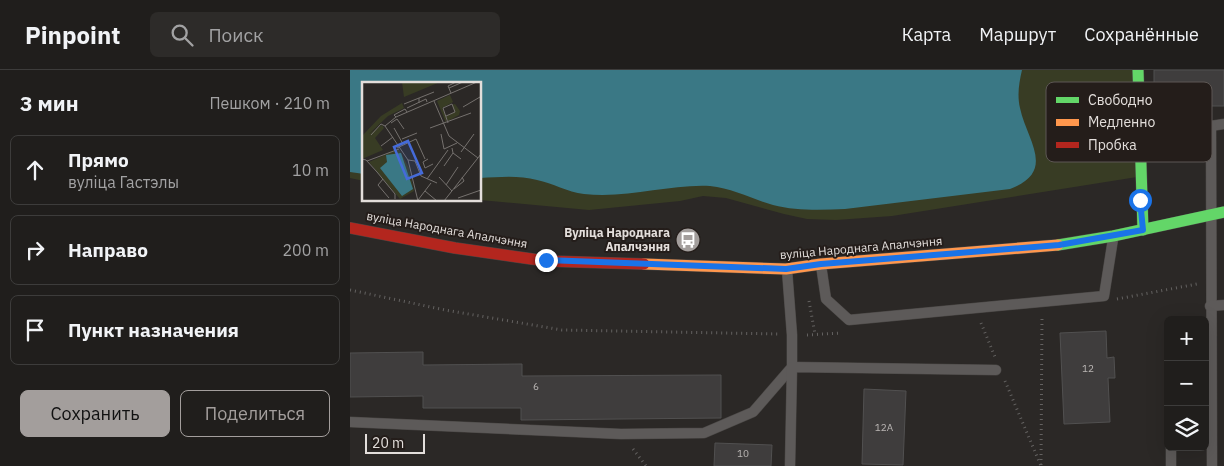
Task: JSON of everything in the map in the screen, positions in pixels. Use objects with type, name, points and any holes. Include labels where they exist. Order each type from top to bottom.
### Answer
[{"type":"street","points":[[1139,162],[1143,230]]},
{"type":"street","name":"вуліца Народнага Апалчэння","points":[[350,228],[456,248],[546,260],[786,269],[821,264],[1059,245],[1143,230],[1224,212]]},
{"type":"lane","points":[[1211,162],[1212,466]]},
{"type":"lane","points":[[821,264],[826,299],[849,320],[1094,297],[1104,296],[1113,236]]},
{"type":"lane","points":[[786,269],[792,335],[790,466]]},
{"type":"lane","points":[[1210,306],[1224,305]]},
{"type":"lane","points":[[792,367],[1000,373]]},
{"type":"lane","points":[[350,422],[621,434],[704,433],[753,412],[792,367]]},
{"type":"lane","points":[[1170,451],[1171,466]]},
{"type":"path","points":[[809,301],[815,334]]},
{"type":"path","points":[[1041,466],[1042,313]]},
{"type":"path","points":[[981,322],[996,358]]},
{"type":"path","points":[[1000,373],[1041,466]]},
{"type":"green space","points":[[350,70],[1132,70],[1133,82],[1046,82],[1046,162],[1136,162],[1137,177],[892,216],[836,220],[807,219],[726,198],[703,196],[680,201],[589,210],[481,200],[481,82],[362,82],[362,181],[350,178]]},
{"type":"water","points":[[350,70],[1022,70],[1019,103],[1032,143],[1036,164],[1032,173],[1024,182],[1010,189],[845,209],[809,210],[782,207],[726,189],[710,186],[679,187],[616,195],[584,194],[530,178],[481,178],[481,82],[362,82],[362,174],[350,172]]},
{"type":"building","points":[[1154,70],[1224,70],[1224,106],[1212,106],[1212,82],[1154,82]]},
{"type":"building","points":[[1106,331],[1107,358],[1114,357],[1115,378],[1108,378],[1110,422],[1064,424],[1060,333]]},
{"type":"building","points":[[423,352],[423,365],[522,364],[522,376],[721,375],[721,418],[521,420],[521,408],[423,408],[423,396],[350,397],[350,353]]},
{"type":"building","points":[[864,389],[906,391],[903,465],[862,464]]},
{"type":"building","points":[[715,443],[772,445],[771,466],[714,466]]},
{"type":"traffic: fast","points":[[1138,70],[1138,82]]},
{"type":"traffic: fast","points":[[1141,162],[1143,230]]},
{"type":"traffic: fast","points":[[1058,245],[1113,236],[1224,212]]},
{"type":"traffic: slow","points":[[644,264],[786,269],[821,264],[1058,245]]},
{"type":"traffic: jam","points":[[350,228],[455,248],[546,261],[644,264]]},
{"type":"place","name":"Вуліца Народнага Апалчэння","points":[[688,240]]},
{"type":"route","points":[[546,260],[786,269],[821,264],[1059,245],[1143,230],[1140,200]]}]
